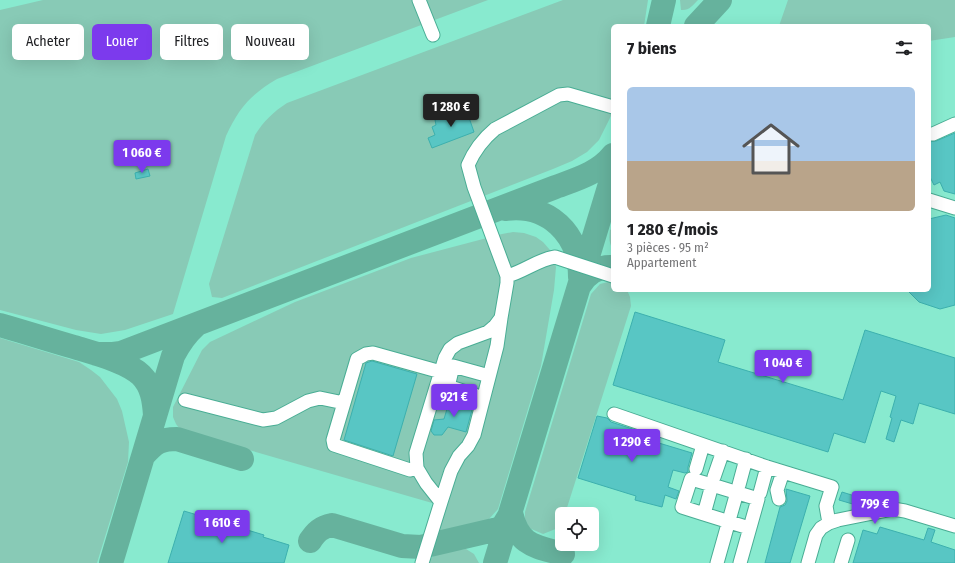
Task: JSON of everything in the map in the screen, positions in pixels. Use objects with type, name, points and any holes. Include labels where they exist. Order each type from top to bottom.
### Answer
[{"type":"street","points":[[419,0],[433,35]]},
{"type":"street","points":[[422,563],[451,471],[459,456],[468,446],[474,435],[497,346],[507,283],[507,276],[474,187],[468,165],[472,156],[486,136],[495,129],[559,95],[568,94],[611,107]]},
{"type":"street","points":[[931,134],[955,124]]},
{"type":"street","points":[[931,200],[952,205]]},
{"type":"street","points":[[507,276],[554,257],[611,275]]},
{"type":"street","points":[[441,502],[426,483],[417,468],[416,453],[442,381],[445,358],[450,349],[458,343],[488,332],[496,326],[501,318]]},
{"type":"street","points":[[417,468],[410,470],[334,446],[333,440],[357,359],[366,354],[373,353],[475,395]]},
{"type":"street","points":[[442,381],[453,366],[482,374]]},
{"type":"street","points":[[185,400],[263,420],[276,418],[308,401],[320,398],[344,403]]},
{"type":"street","points":[[614,414],[746,460],[832,487],[826,506],[829,522]]},
{"type":"street","points":[[696,469],[703,445]]},
{"type":"street","points":[[704,514],[723,451]]},
{"type":"street","points":[[717,563],[746,460]]},
{"type":"street","points":[[760,493],[767,467]]},
{"type":"street","points":[[779,499],[777,490],[783,472]]},
{"type":"street","points":[[740,563],[758,499],[738,489],[713,481],[691,479],[682,507],[749,528]]},
{"type":"street","points":[[808,563],[816,535],[821,528],[829,522],[893,509],[905,511],[955,526]]},
{"type":"street","points":[[840,563],[848,540]]},
{"type":"shaded area","points":[[43,0],[488,0],[277,79],[252,97],[241,110],[226,136],[173,314],[125,330],[101,334],[76,330],[0,310],[0,10]]},
{"type":"shaded area","points":[[563,0],[648,0],[644,24],[611,24],[611,116],[599,140],[587,152],[572,161],[553,169],[222,298],[212,297],[209,284],[255,135],[273,113],[287,103]]},
{"type":"shaded area","points":[[680,0],[698,0],[686,10],[681,10]]},
{"type":"shaded area","points":[[788,0],[955,0],[955,37],[931,41],[931,24],[780,24]]},
{"type":"shaded area","points":[[611,229],[611,245],[609,238]]},
{"type":"shaded area","points":[[513,232],[524,233],[536,237],[543,242],[550,250],[556,267],[554,290],[541,366],[498,509],[489,519],[475,525],[438,532],[446,507],[187,432],[179,428],[176,424],[173,417],[173,407],[202,350],[210,342],[295,302],[411,258]]},
{"type":"shaded area","points":[[611,281],[611,292],[628,292],[631,306],[567,507],[555,507],[555,529],[543,534],[529,528],[525,519],[525,512],[591,294],[600,284]]},
{"type":"shaded area","points":[[0,338],[79,362],[100,377],[117,399],[122,411],[129,442],[128,462],[97,563],[0,563]]},
{"type":"shaded area","points":[[466,549],[474,554],[479,563],[429,563],[431,558],[439,553]]},
{"type":"building","points":[[466,109],[474,132],[432,148],[428,138],[435,135],[432,127],[436,125],[435,120]]},
{"type":"building","points":[[955,133],[955,194],[944,191],[940,182],[934,185],[931,179],[931,142]]},
{"type":"building","points":[[148,169],[150,176],[136,179],[135,173]]},
{"type":"building","points":[[946,215],[955,218],[955,305],[940,309],[919,302],[909,292],[931,292],[931,219]]},
{"type":"building","points":[[635,312],[725,340],[718,362],[843,400],[865,330],[955,358],[955,414],[919,403],[913,424],[901,420],[894,442],[886,439],[896,396],[881,391],[865,443],[834,433],[828,452],[613,385]]},
{"type":"building","points":[[372,361],[417,374],[393,456],[344,440],[366,363]]},
{"type":"building","points":[[450,399],[473,406],[466,432],[448,427],[442,435],[434,435],[431,431],[434,420],[444,419]]},
{"type":"building","points":[[597,416],[607,418],[611,422],[648,434],[647,439],[649,440],[692,453],[688,472],[685,473],[673,470],[668,487],[679,491],[676,499],[665,495],[662,507],[635,500],[636,496],[578,478]]},
{"type":"building","points":[[786,489],[810,496],[790,563],[765,563],[780,507],[785,505],[787,501]]},
{"type":"building","points":[[842,492],[858,497],[856,505],[839,500]]},
{"type":"building","points":[[184,511],[264,535],[263,537],[289,545],[284,563],[168,563]]},
{"type":"building","points":[[880,527],[924,540],[928,528],[935,530],[931,542],[955,550],[955,563],[853,563],[863,530],[877,534]]},
{"type":"taxiway","points":[[658,24],[664,0]]},
{"type":"taxiway","points":[[698,24],[720,0]]},
{"type":"taxiway","points":[[97,354],[121,353],[577,179],[593,172],[611,157]]},
{"type":"taxiway","points":[[495,563],[611,181]]},
{"type":"taxiway","points":[[505,209],[521,208],[535,211],[548,217],[559,225],[568,235],[574,247],[579,261],[580,277]]},
{"type":"taxiway","points":[[580,285],[586,277],[594,271],[611,267]]},
{"type":"taxiway","points":[[0,325],[100,355],[135,370],[145,379],[148,384],[153,399],[155,415]]},
{"type":"taxiway","points":[[111,563],[173,356],[183,339],[196,325]]},
{"type":"taxiway","points":[[144,455],[158,442],[177,439],[242,459]]},
{"type":"taxiway","points":[[511,513],[518,532],[529,543],[563,554]]},
{"type":"taxiway","points":[[310,541],[319,530],[332,525],[402,546],[421,547],[498,529],[503,526],[511,513]]}]
